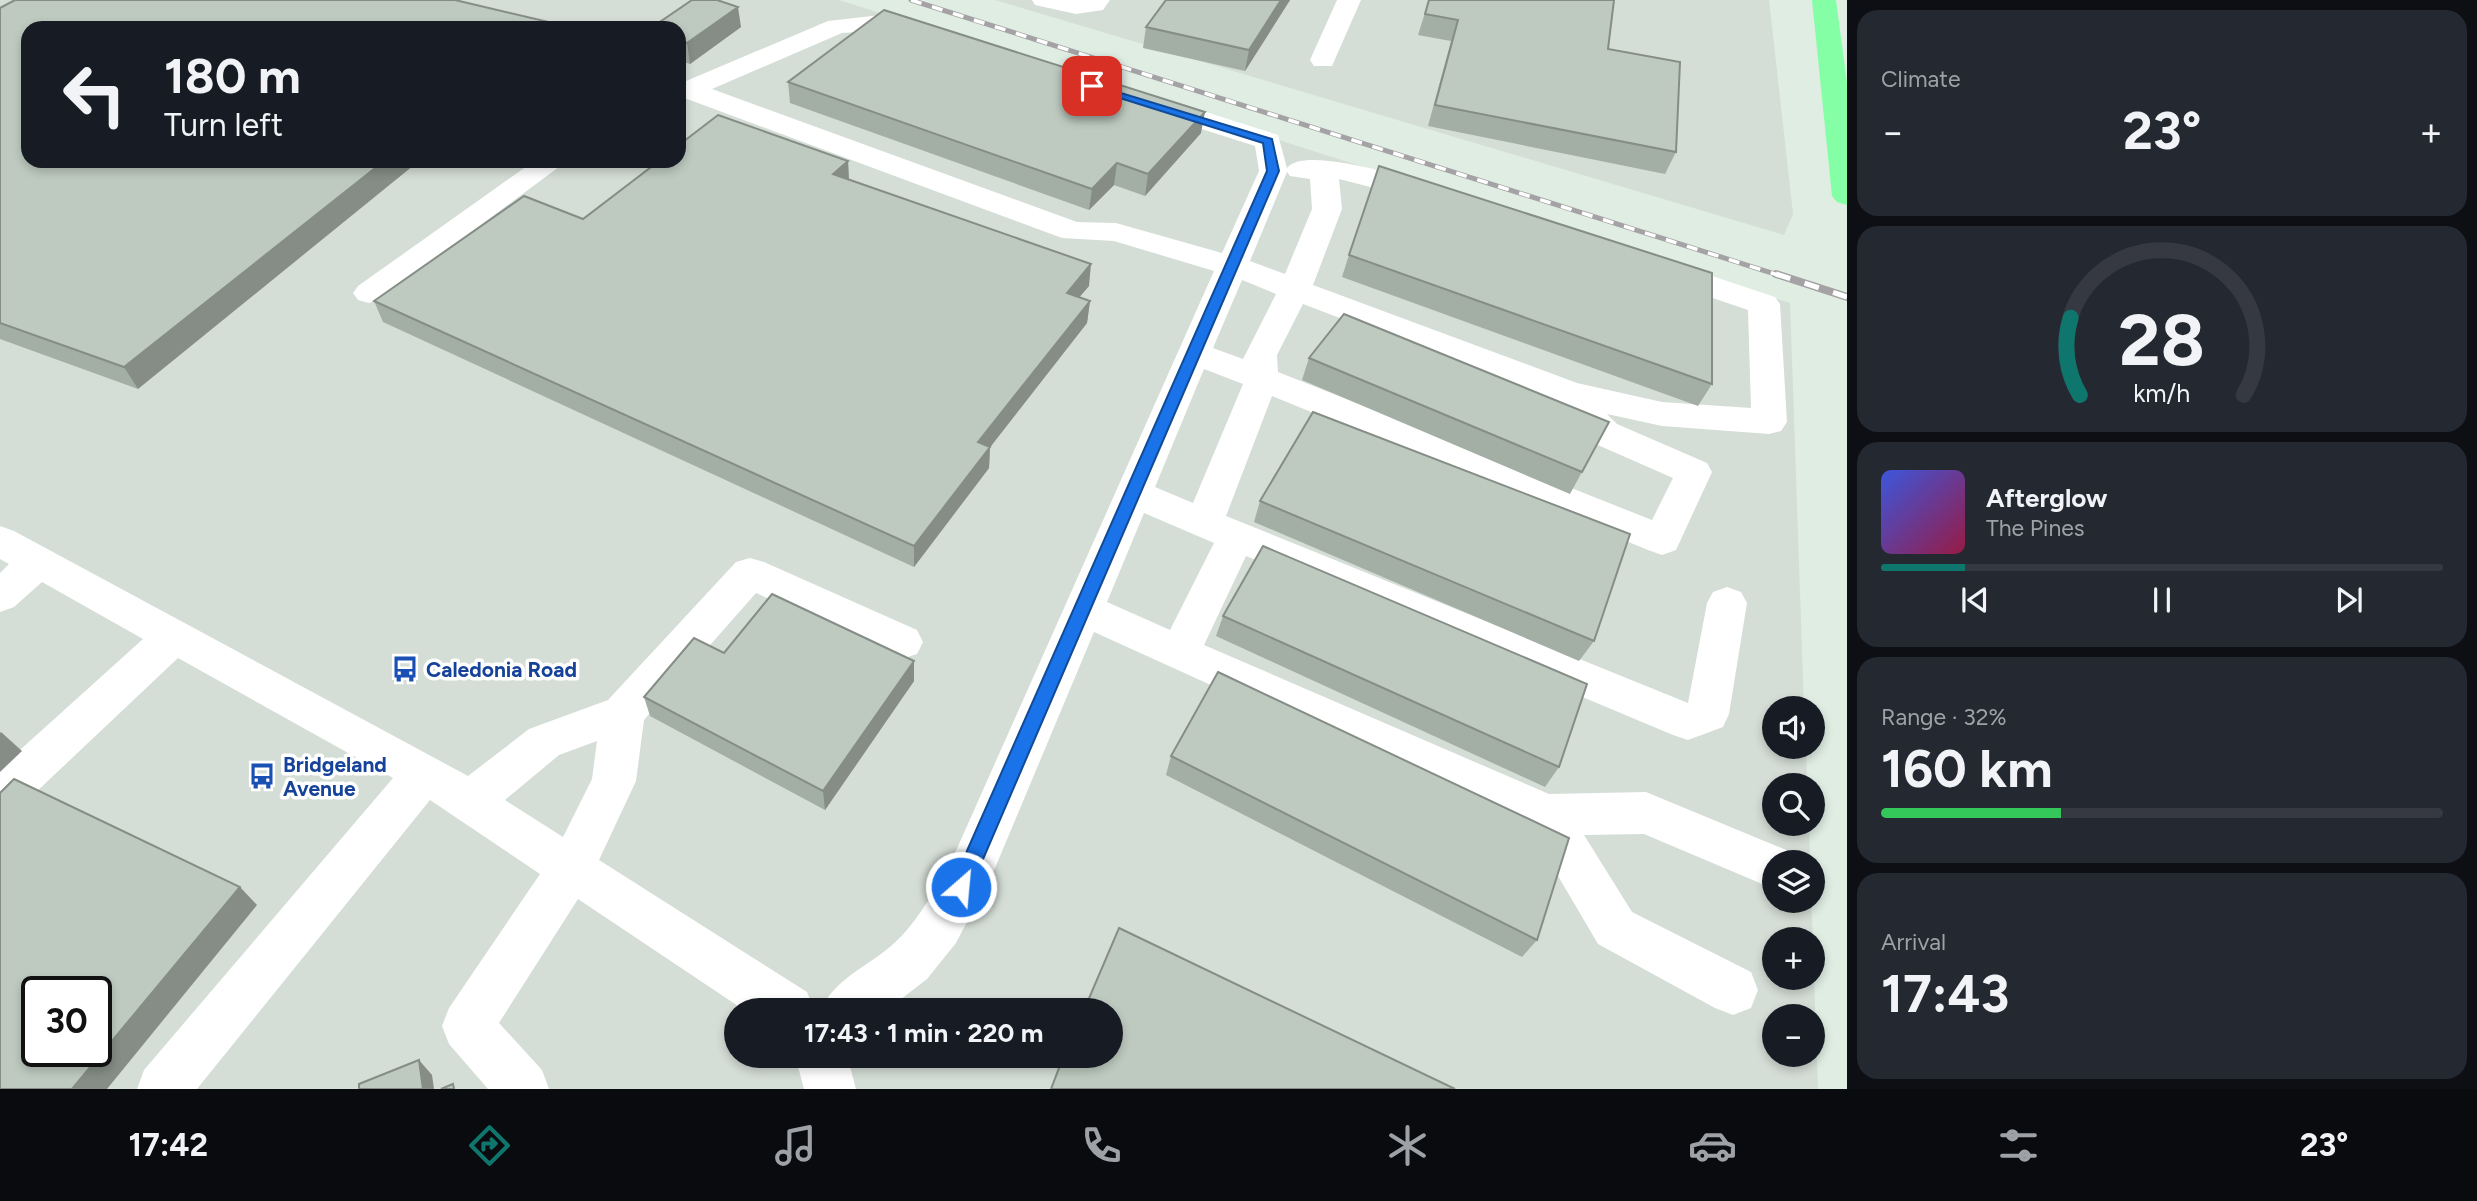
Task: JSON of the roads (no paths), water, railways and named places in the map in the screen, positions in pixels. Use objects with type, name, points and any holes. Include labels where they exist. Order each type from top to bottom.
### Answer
[{"type":"highway","points":[[1825,0],[1847,196]]},
{"type":"street","points":[[1044,0],[1076,8],[1094,5],[1098,0]]},
{"type":"street","points":[[1323,60],[1349,0]]},
{"type":"street","points":[[686,91],[837,26],[890,22],[943,38]]},
{"type":"street","points":[[686,93],[1073,230],[1116,232],[1233,266],[1570,393],[1662,414],[1769,422],[1764,304],[1635,261]]},
{"type":"street","points":[[862,998],[909,962],[939,926],[972,867],[1273,171],[1268,141],[1125,96]]},
{"type":"street","points":[[369,293],[543,168]]},
{"type":"street","points":[[1180,652],[1220,530],[1262,379],[1260,355],[1295,289],[1327,209],[1324,170]]},
{"type":"street","points":[[1273,171],[1343,170],[1388,180],[1453,201]]},
{"type":"street","points":[[1195,353],[1662,540],[1694,472],[1604,433],[1570,393]]},
{"type":"street","points":[[1134,494],[1688,722],[1708,714],[1727,603]]},
{"type":"street","points":[[0,541],[471,801],[771,998]]},
{"type":"street","points":[[0,596],[38,562]]},
{"type":"street","points":[[471,801],[544,742],[623,713],[750,573],[902,642]]},
{"type":"street","points":[[1084,610],[1546,816],[1646,813],[1762,862]]},
{"type":"street","points":[[0,797],[174,636]]},
{"type":"street","points":[[523,1089],[467,1026],[572,867],[614,781],[623,713]]},
{"type":"street","points":[[163,1089],[425,774]]},
{"type":"street","points":[[1546,816],[1615,928],[1733,990]]},
{"type":"street","points":[[824,1068],[830,1089]]},
{"type":"railway","points":[[911,0],[1781,276]]},
{"type":"railway","points":[[1776,274],[1847,297]]},
{"type":"place","name":"Caledonia Road","points":[[405,669]]},
{"type":"place","name":"Bridgeland Avenue","points":[[262,776]]}]
